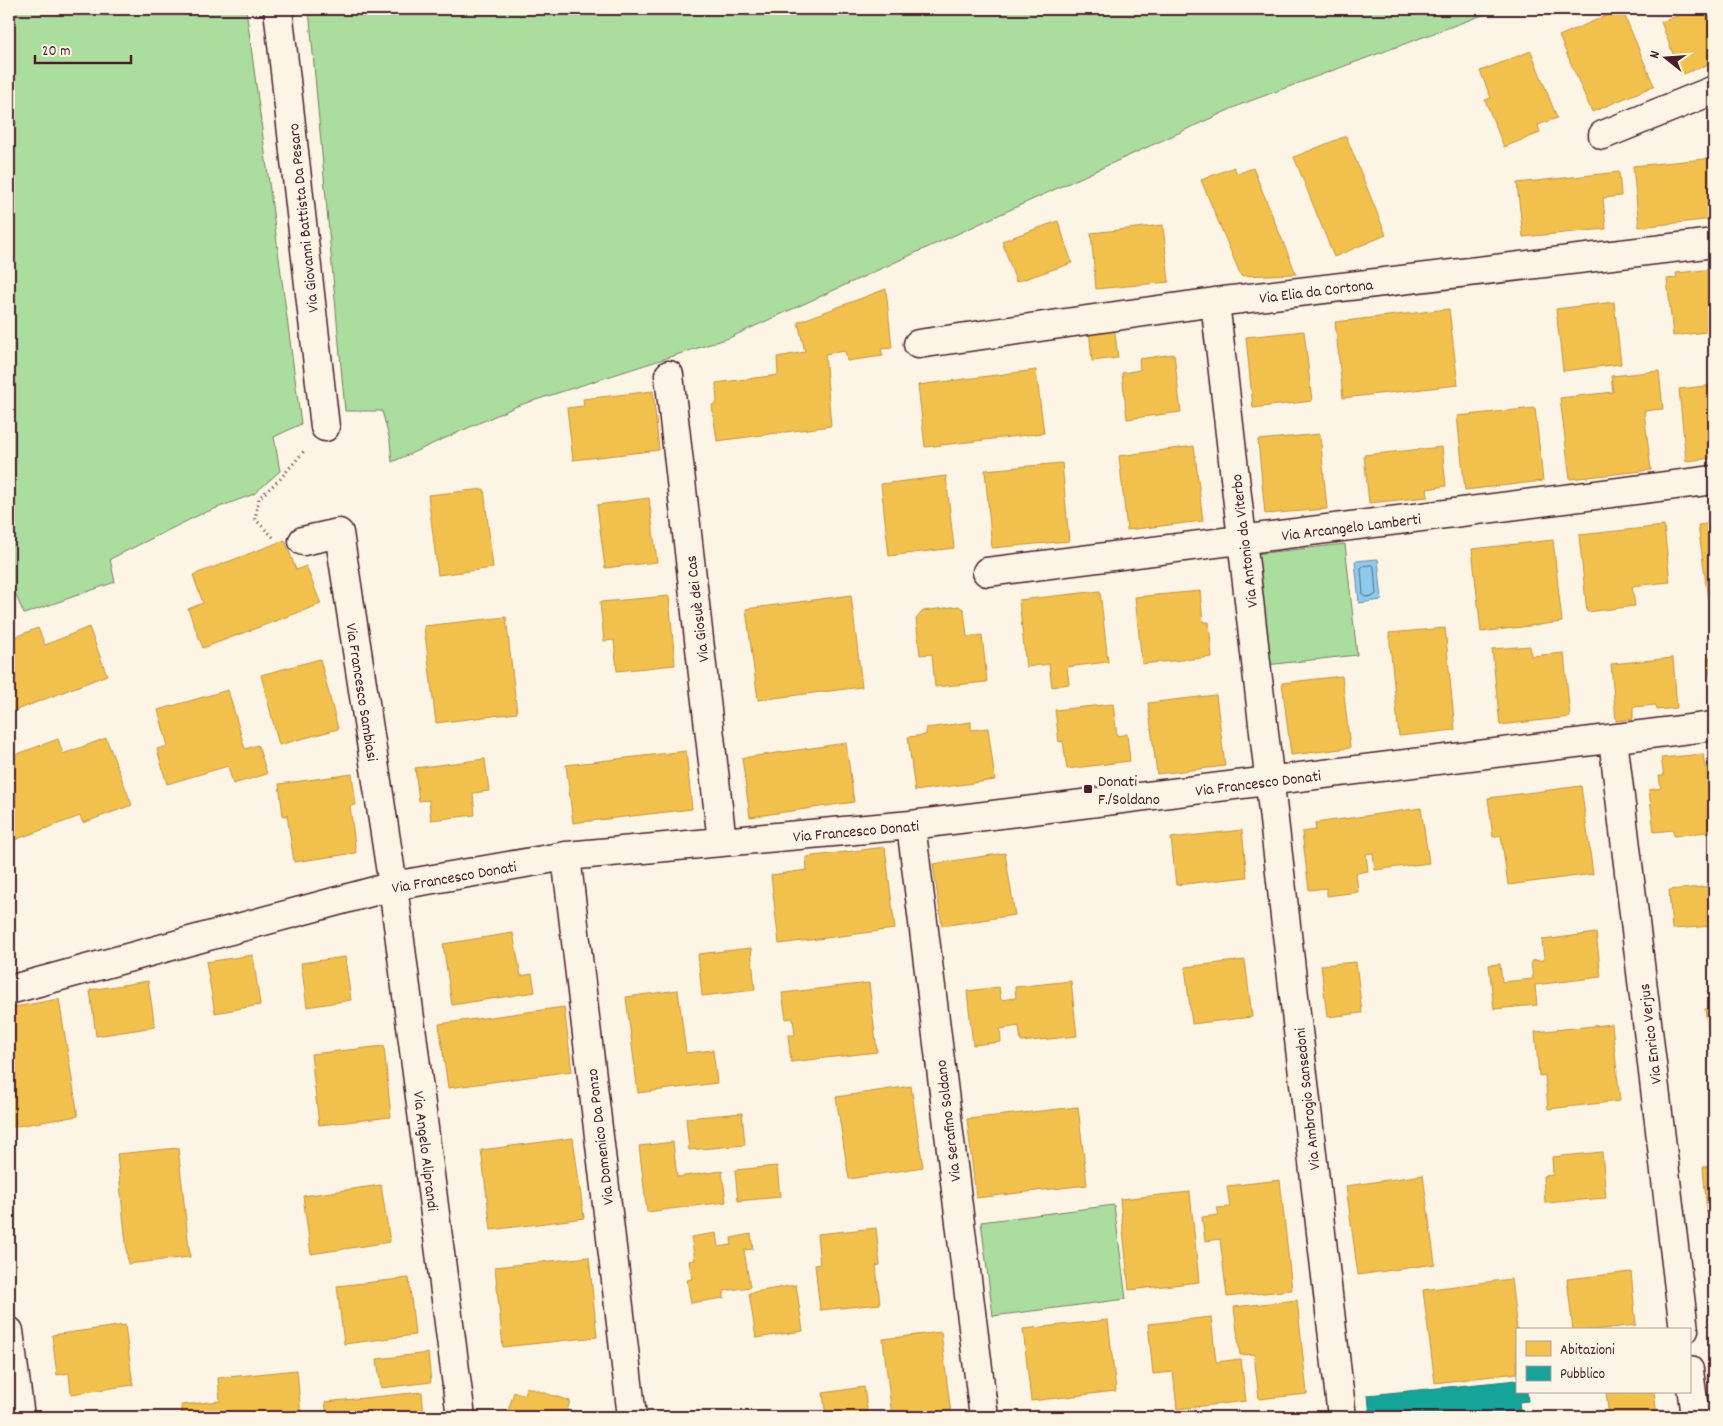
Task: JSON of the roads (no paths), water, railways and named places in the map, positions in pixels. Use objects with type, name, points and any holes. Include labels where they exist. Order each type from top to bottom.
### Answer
[{"type":"street","name":"Via Giovanni Battista Da Pesaro","points":[[278,9],[325,427]]},
{"type":"street","points":[[1603,135],[1714,90]]},
{"type":"street","name":"Via Elia da Cortona","points":[[918,344],[1215,302],[1714,243]]},
{"type":"street","name":"Via Antonio da Viterbo","points":[[1215,302],[1270,781]]},
{"type":"street","name":"Via Giosuè dei Cas","points":[[669,375],[722,842]]},
{"type":"street","name":"Via Arcangelo Lamberti","points":[[987,572],[1714,480]]},
{"type":"street","name":"Via Francesco Sambiasi","points":[[303,541],[339,533],[393,886]]},
{"type":"street","name":"Via Francesco Donati","points":[[9,990],[393,886],[566,856],[911,825],[1714,726]]},
{"type":"street","name":"Via Enrico Verjus","points":[[1613,739],[1684,1328]]},
{"type":"street","name":"Via Ambrogio Sansedoni","points":[[1270,781],[1342,1417]]},
{"type":"street","name":"Via Serafino Soldano","points":[[911,825],[984,1417]]},
{"type":"street","name":"Via Domenico Da Ponzo","points":[[566,856],[632,1417]]},
{"type":"street","name":"Via Angelo Aliprandi","points":[[393,886],[461,1417]]},
{"type":"street","points":[[9,1331],[20,1417]]},
{"type":"street","points":[[1690,1378],[1695,1417]]},
{"type":"water","points":[[1378,559],[1382,600],[1359,603],[1355,561]]},
{"type":"place","name":"Donati F./Soldano","points":[[1088,789]]}]
